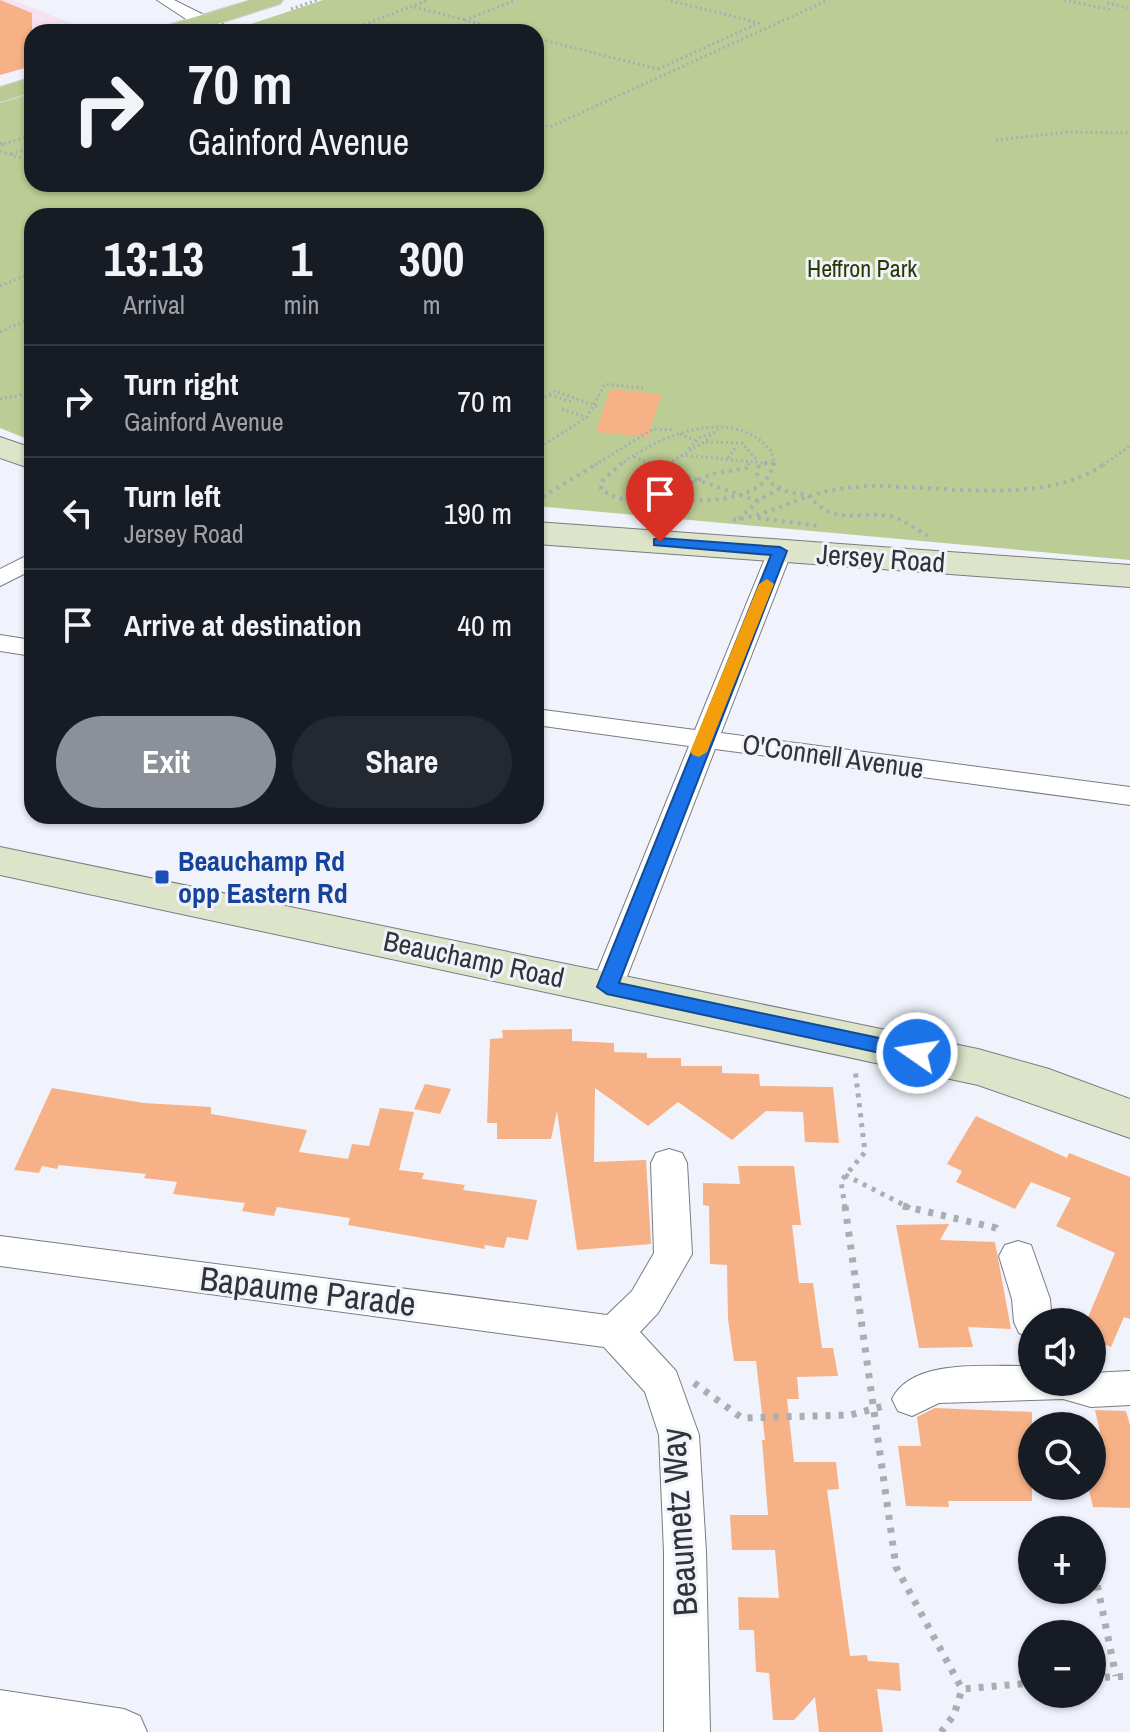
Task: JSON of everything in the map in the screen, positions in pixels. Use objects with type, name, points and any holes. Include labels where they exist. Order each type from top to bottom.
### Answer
[{"type":"main road","points":[[219,24],[282,2]]},
{"type":"main road","points":[[0,86],[24,78]]},
{"type":"main road","points":[[0,95],[24,87]]},
{"type":"main road","points":[[0,447],[24,456]]},
{"type":"main road","name":"Jersey Road","points":[[544,534],[1130,576]]},
{"type":"main road","name":"Beauchamp Road","points":[[0,861],[978,1067],[1031,1082],[1130,1119]]},
{"type":"street","points":[[164,0],[205,24]]},
{"type":"street","points":[[607,987],[780,551]]},
{"type":"street","points":[[0,579],[24,565]]},
{"type":"street","points":[[0,643],[24,647]]},
{"type":"street","name":"O'Connell Avenue","points":[[544,718],[1130,796]]},
{"type":"street","points":[[615,1332],[645,1302],[673,1254],[669,1163]]},
{"type":"street","name":"Bapaume Parade","points":[[0,1251],[615,1332]]},
{"type":"street","points":[[1018,1256],[1032,1308]]},
{"type":"street","name":"Beaumetz Way","points":[[615,1332],[662,1383],[679,1435],[686,1566],[687,1732]]},
{"type":"street","points":[[912,1399],[933,1386],[1018,1383]]},
{"type":"street","points":[[1106,1389],[1130,1388]]},
{"type":"street","points":[[0,1713],[124,1732]]},
{"type":"path","points":[[367,24],[428,0]]},
{"type":"path","points":[[465,20],[516,0]]},
{"type":"path","points":[[658,69],[759,23],[667,0]]},
{"type":"path","points":[[544,125],[550,127],[828,0]]},
{"type":"path","points":[[1064,0],[1112,10]]},
{"type":"path","points":[[1107,3],[1130,8]]},
{"type":"path","points":[[413,7],[481,24]]},
{"type":"path","points":[[544,40],[670,72]]},
{"type":"path","points":[[996,140],[1069,132],[1130,133]]},
{"type":"path","points":[[1,144],[24,137]]},
{"type":"path","points":[[10,154],[24,150]]},
{"type":"path","points":[[0,151],[24,159]]},
{"type":"path","points":[[0,286],[24,276]]},
{"type":"path","points":[[0,332],[24,322]]},
{"type":"path","points":[[544,445],[599,407],[605,384],[643,388]]},
{"type":"path","points":[[544,397],[555,391],[599,407]]},
{"type":"path","points":[[0,399],[24,394]]},
{"type":"path","points":[[549,394],[572,402]]},
{"type":"path","points":[[562,409],[587,418]]},
{"type":"path","points":[[544,496],[653,429],[674,430]]},
{"type":"path","points":[[633,457],[656,465],[668,464],[704,442],[716,430]]},
{"type":"path","points":[[716,430],[755,437],[770,448],[776,464],[766,481],[740,495],[712,500],[621,500],[601,489],[607,475],[677,432],[716,430]]},
{"type":"path","points":[[680,434],[695,440]]},
{"type":"path","points":[[706,442],[743,442],[753,449],[758,462],[757,474],[761,479]]},
{"type":"path","points":[[728,459],[737,446]]},
{"type":"path","points":[[728,520],[754,518],[808,495],[856,486],[989,490],[1039,487],[1099,470],[1130,446]]},
{"type":"path","points":[[681,455],[776,464]]},
{"type":"path","points":[[652,487],[683,487],[721,472],[746,468],[750,461]]},
{"type":"path","points":[[668,464],[673,466],[672,471]]},
{"type":"path","points":[[656,465],[654,468],[659,472],[672,471],[758,501]]},
{"type":"path","points":[[657,500],[652,487],[659,472]]},
{"type":"path","points":[[771,483],[788,492],[808,495],[818,507],[843,517],[891,516],[929,536],[928,544]]},
{"type":"path","points":[[738,520],[758,501],[782,487]]},
{"type":"path","points":[[855,1068],[865,1152],[841,1181],[896,1567],[962,1689],[954,1715],[941,1732]]},
{"type":"path","points":[[845,1175],[903,1206],[996,1228],[1018,1256]]},
{"type":"path","points":[[647,1367],[669,1366],[742,1418],[850,1415],[912,1399]]},
{"type":"path","points":[[1101,1604],[1116,1676]]},
{"type":"path","points":[[1106,1677],[1130,1676]]},
{"type":"path","points":[[962,1689],[1018,1684]]},
{"type":"shaded area","points":[[0,0],[13,0],[73,24],[24,24]]},
{"type":"green space","name":"Heffron Park","points":[[323,0],[1130,0],[1130,560],[544,507],[544,208],[24,208],[24,438],[0,428],[0,103],[24,96],[24,192],[544,192],[544,24],[251,24]]},
{"type":"building","points":[[0,0],[32,13],[32,24],[24,24],[24,68],[0,75]]},
{"type":"building","points":[[610,389],[661,394],[648,437],[596,432]]},
{"type":"building","points":[[572,1029],[572,1041],[614,1043],[614,1052],[647,1053],[647,1058],[681,1058],[681,1066],[722,1066],[722,1073],[759,1074],[760,1086],[833,1087],[839,1143],[805,1142],[803,1112],[766,1111],[732,1140],[678,1102],[648,1126],[595,1088],[594,1162],[646,1160],[651,1244],[577,1250],[557,1111],[551,1139],[497,1139],[497,1123],[487,1123],[490,1039],[503,1038],[502,1030]]},
{"type":"building","points":[[425,1084],[451,1089],[440,1114],[414,1109]]},
{"type":"building","points":[[52,1088],[144,1103],[211,1107],[211,1114],[307,1130],[299,1152],[348,1159],[352,1144],[369,1146],[380,1108],[414,1112],[399,1170],[424,1173],[422,1179],[465,1185],[463,1190],[537,1200],[528,1240],[507,1237],[504,1248],[484,1245],[485,1249],[348,1225],[350,1218],[277,1207],[274,1216],[242,1211],[245,1203],[173,1194],[177,1182],[144,1178],[146,1174],[59,1165],[57,1169],[42,1166],[39,1173],[14,1170]]},
{"type":"building","points":[[976,1116],[1067,1158],[1069,1153],[1130,1177],[1130,1319],[1124,1317],[1111,1347],[1106,1345],[1106,1308],[1092,1308],[1115,1253],[1056,1226],[1071,1198],[1031,1182],[1015,1209],[956,1182],[962,1171],[947,1164]]},
{"type":"building","points":[[738,1166],[794,1166],[801,1225],[792,1225],[799,1283],[813,1283],[822,1348],[833,1348],[838,1376],[797,1377],[799,1399],[787,1399],[794,1462],[836,1462],[839,1489],[827,1490],[850,1656],[867,1655],[868,1661],[899,1663],[901,1691],[877,1689],[883,1732],[819,1732],[815,1697],[794,1720],[773,1720],[769,1673],[756,1672],[754,1630],[739,1630],[738,1597],[779,1598],[775,1550],[732,1550],[730,1515],[768,1515],[762,1440],[765,1440],[756,1361],[734,1361],[728,1319],[727,1265],[710,1264],[709,1206],[703,1205],[703,1183],[740,1184]]},
{"type":"building","points":[[949,1224],[940,1240],[995,1242],[1011,1329],[968,1327],[973,1347],[919,1348],[896,1225]]},
{"type":"building","points":[[935,1408],[1032,1412],[1018,1412],[1018,1500],[1032,1501],[948,1501],[949,1507],[906,1506],[898,1446],[921,1446],[917,1417]]},
{"type":"building","points":[[1126,1411],[1130,1425],[1130,1508],[1093,1507],[1091,1500],[1106,1500],[1106,1412],[1095,1412]]},
{"type":"slow traffic","points":[[699,752],[767,584]]},
{"type":"place","name":"Beauchamp Rd opp Eastern Rd","points":[[162,877]]},
{"type":"route","points":[[660,542],[780,551],[607,987],[917,1053]]}]
